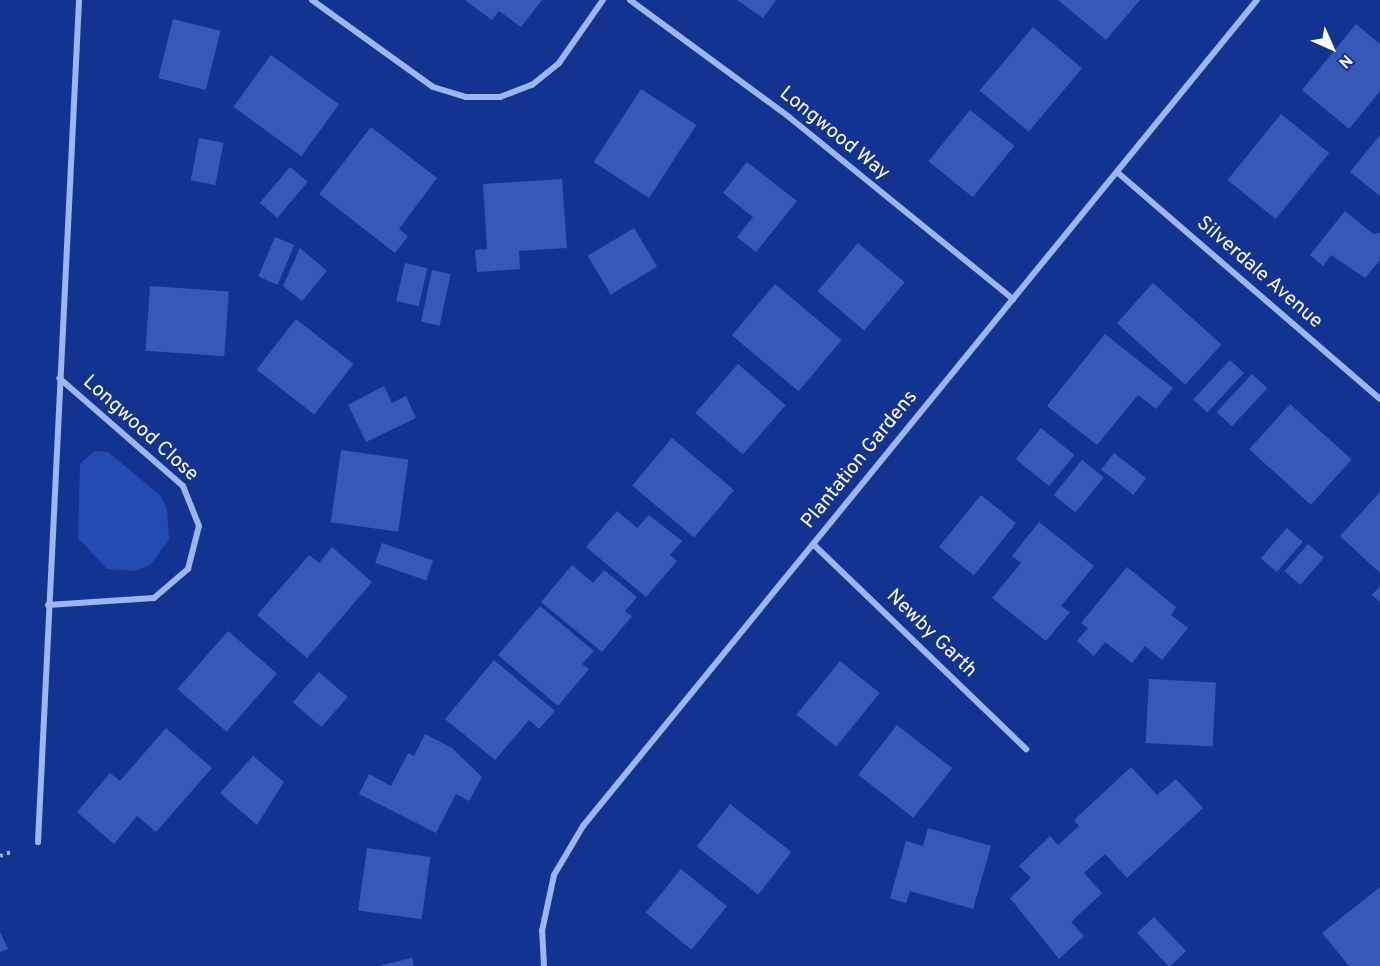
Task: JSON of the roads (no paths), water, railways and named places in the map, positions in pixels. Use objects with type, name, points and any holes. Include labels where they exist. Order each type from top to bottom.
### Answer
[{"type":"street","name":"Longwood Close","points":[[38,842],[79,0]]},
{"type":"street","points":[[312,0],[434,87],[466,98],[500,97],[532,85],[559,63],[603,0]]},
{"type":"street","name":"Longwood Way","points":[[630,0],[789,117],[1013,299]]},
{"type":"street","name":"Plantation Gardens","points":[[544,966],[542,931],[554,875],[583,826],[1257,0]]},
{"type":"street","name":"Silverdale Avenue","points":[[1117,172],[1380,399]]},
{"type":"street","name":"Longwood Close","points":[[48,605],[154,598],[188,569],[199,526],[183,486],[59,378]]},
{"type":"street","name":"Newby Garth","points":[[813,544],[1026,748]]}]
